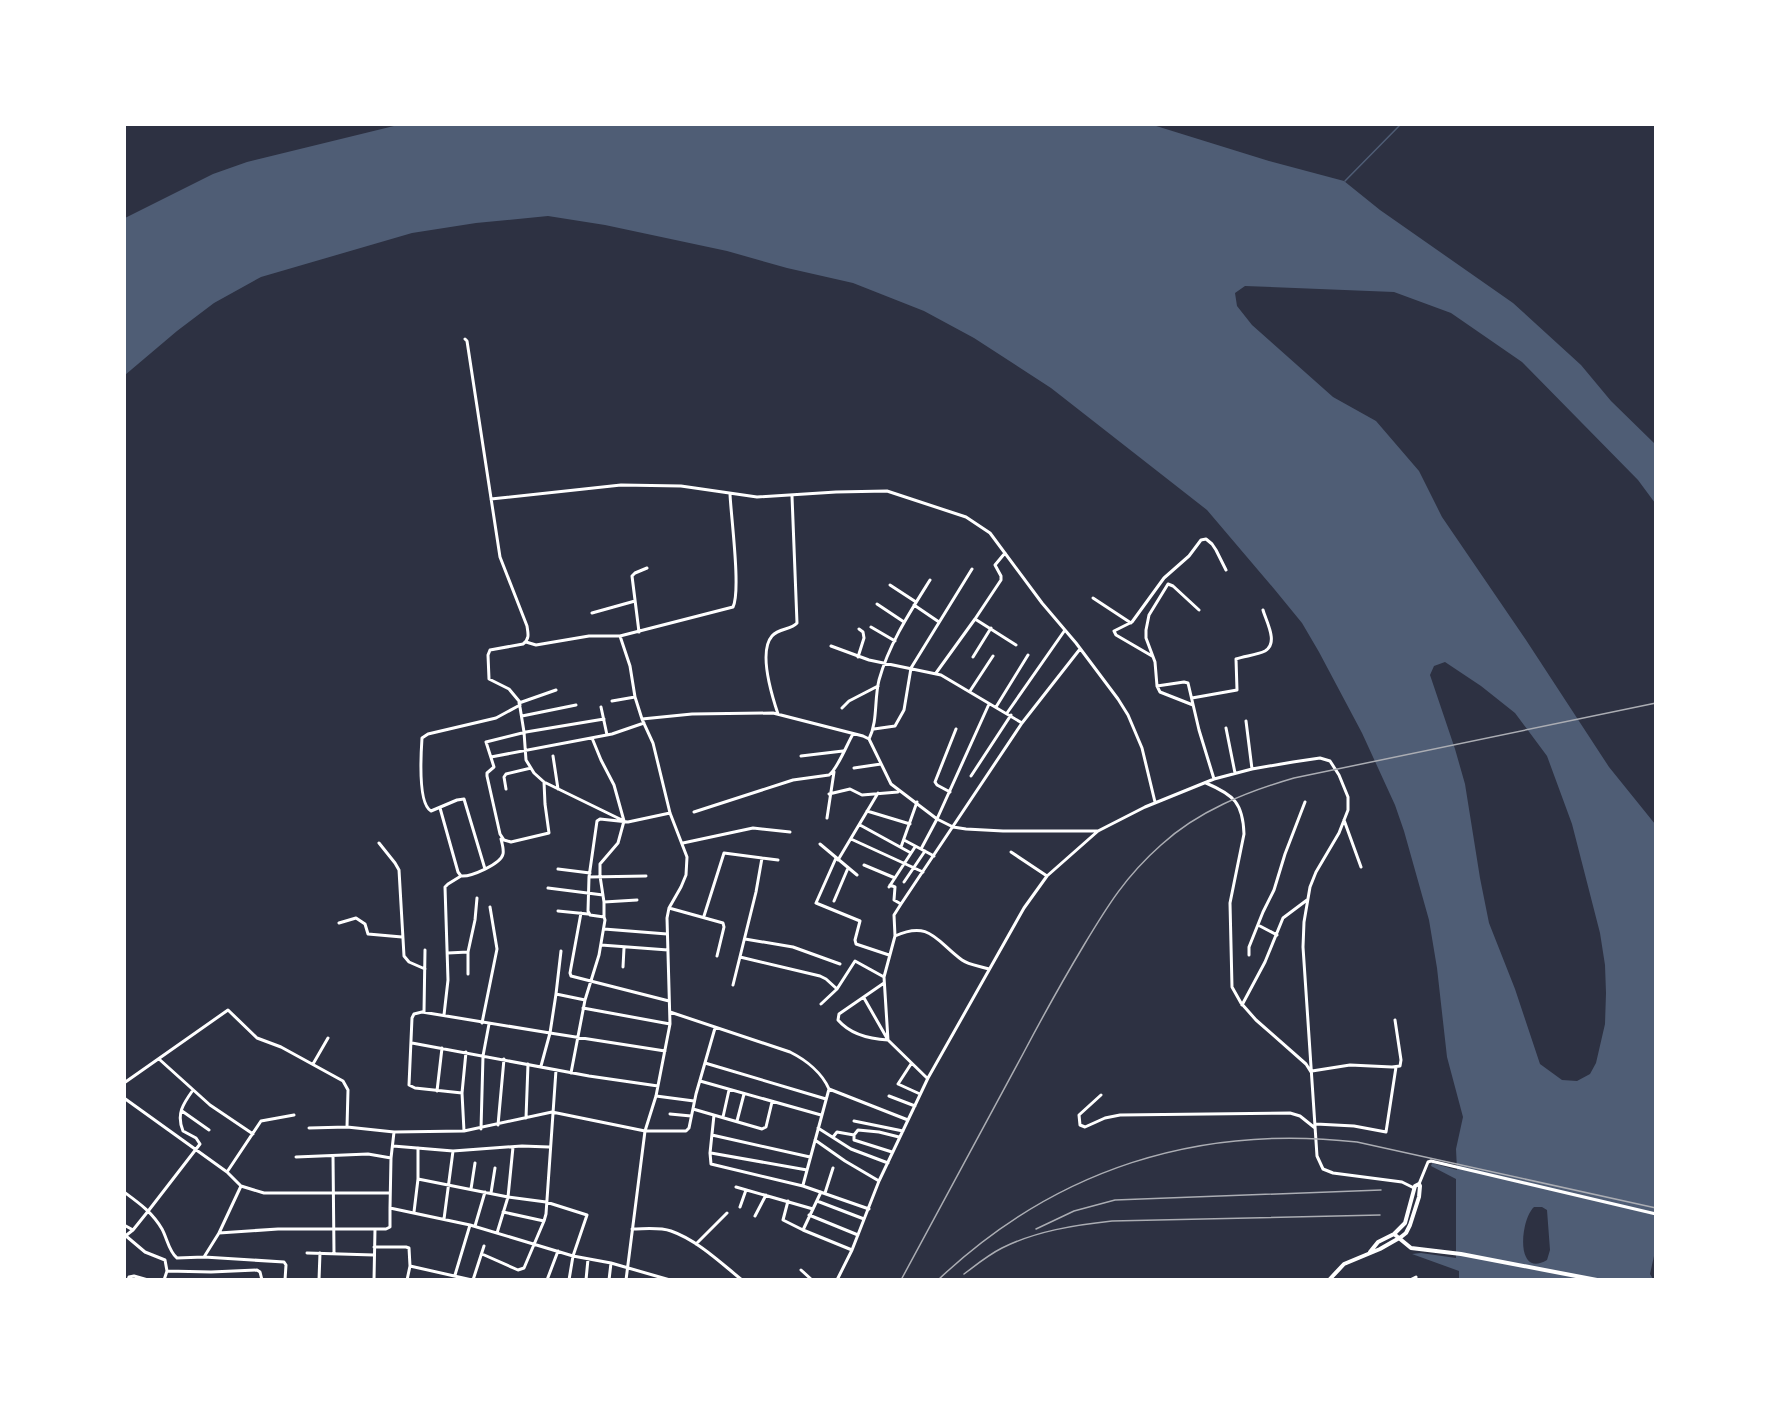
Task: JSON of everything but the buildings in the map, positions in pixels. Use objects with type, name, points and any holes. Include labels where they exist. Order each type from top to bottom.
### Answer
[{"type":"main road","points":[[1329,1280],[1344,1264],[1380,1249],[1406,1233],[1417,1186]]},
{"type":"main road","points":[[1370,1252],[1378,1242],[1394,1234],[1411,1214]]},
{"type":"main road","points":[[1394,1234],[1411,1248],[1461,1254],[1597,1280]]},
{"type":"street","points":[[465,339],[500,557],[527,626],[526,642]]},
{"type":"street","points":[[491,499],[621,485],[681,486],[757,497],[887,491],[966,517],[990,533],[1042,603],[1080,648],[1128,715],[1145,756],[1155,802]]},
{"type":"street","points":[[624,821],[544,782],[531,768],[524,750],[520,704],[512,691],[489,679],[488,655],[492,649],[526,642],[536,645],[589,636],[620,636],[733,607],[736,600],[736,579],[730,494]]},
{"type":"street","points":[[778,714],[768,679],[767,661],[768,646],[772,636],[792,628],[797,623],[792,496]]},
{"type":"street","points":[[1153,657],[1115,635],[1115,630],[1131,623],[1164,578],[1189,556],[1201,540],[1206,539],[1212,544],[1226,570]]},
{"type":"street","points":[[936,673],[1001,580],[995,565],[1005,553]]},
{"type":"street","points":[[639,632],[632,576],[648,568]]},
{"type":"street","points":[[874,729],[895,726],[904,710],[911,668],[972,569]]},
{"type":"street","points":[[869,739],[874,729],[878,686],[885,663],[904,622],[930,580]]},
{"type":"street","points":[[1193,705],[1160,692],[1153,657],[1146,638],[1147,622],[1150,613],[1170,584],[1199,610]]},
{"type":"street","points":[[890,585],[939,622]]},
{"type":"street","points":[[1093,598],[1131,623]]},
{"type":"street","points":[[592,613],[635,601]]},
{"type":"street","points":[[877,604],[904,622]]},
{"type":"street","points":[[1192,698],[1236,690],[1235,660],[1262,652],[1270,646],[1272,638],[1263,610]]},
{"type":"street","points":[[975,619],[1016,645]]},
{"type":"street","points":[[871,627],[895,640]]},
{"type":"street","points":[[974,657],[991,628]]},
{"type":"street","points":[[858,657],[864,637],[863,632],[859,629]]},
{"type":"street","points":[[971,776],[1065,630]]},
{"type":"street","points":[[620,636],[630,666],[635,697],[653,743],[670,813],[687,857],[687,871],[669,908],[667,934],[670,1024],[656,1096],[645,1131],[627,1280]]},
{"type":"street","points":[[831,646],[858,657],[936,673],[1022,723]]},
{"type":"street","points":[[888,1040],[884,977],[895,936],[894,915],[1022,723],[1080,648]]},
{"type":"street","points":[[996,707],[1028,655]]},
{"type":"street","points":[[970,691],[993,656]]},
{"type":"street","points":[[1157,686],[1186,682],[1214,779]]},
{"type":"street","points":[[842,708],[849,700],[878,686]]},
{"type":"street","points":[[485,869],[464,800],[457,800],[440,808],[428,810],[423,793],[423,736],[499,717],[520,704],[556,690]]},
{"type":"street","points":[[612,701],[635,697]]},
{"type":"street","points":[[904,882],[923,850],[989,704]]},
{"type":"street","points":[[522,716],[576,705]]},
{"type":"street","points":[[601,707],[607,735]]},
{"type":"street","points":[[491,757],[607,735],[643,721],[699,714],[778,714],[869,739],[887,779],[937,819],[953,827],[966,830],[1098,831]]},
{"type":"street","points":[[444,1016],[448,992],[445,887],[461,876],[485,869],[502,856],[501,837],[486,774],[494,768],[486,742],[524,732],[604,719]]},
{"type":"street","points":[[1246,721],[1252,769]]},
{"type":"street","points":[[1226,728],[1234,773]]},
{"type":"street","points":[[950,792],[935,782],[956,729]]},
{"type":"street","points":[[826,818],[834,772],[853,734]]},
{"type":"street","points":[[571,1073],[585,1000],[604,929],[600,864],[618,843],[624,821],[614,785],[592,738]]},
{"type":"street","points":[[801,756],[843,751]]},
{"type":"street","points":[[553,756],[558,789]]},
{"type":"street","points":[[837,1280],[852,1250],[879,1181],[928,1078],[1024,908],[1047,876],[1098,831],[1155,802],[1234,773],[1320,758],[1330,761],[1348,797],[1348,810],[1339,833],[1316,872],[1307,900],[1303,947],[1317,1156],[1323,1169],[1333,1173],[1417,1186],[1428,1162],[1431,1161],[1656,1214]]},
{"type":"street","points":[[854,768],[880,764]]},
{"type":"street","points":[[506,789],[504,777],[506,774],[531,768]]},
{"type":"street","points":[[694,812],[765,788],[794,780],[829,776],[834,772]]},
{"type":"street","points":[[501,837],[511,842],[549,832],[544,782]]},
{"type":"street","points":[[1206,782],[1218,788],[1239,805],[1244,823],[1230,913],[1232,982],[1236,997],[1256,1020],[1312,1072]]},
{"type":"street","points":[[829,794],[850,789],[859,795],[900,791]]},
{"type":"street","points":[[878,793],[837,859],[816,903],[860,921],[856,944],[889,955]]},
{"type":"street","points":[[901,847],[917,802]]},
{"type":"street","points":[[1249,955],[1249,947],[1274,890],[1305,802]]},
{"type":"street","points":[[440,808],[461,876]]},
{"type":"street","points":[[867,811],[910,824]]},
{"type":"street","points":[[588,914],[588,892],[598,819],[624,821],[670,813]]},
{"type":"street","points":[[1344,820],[1361,867]]},
{"type":"street","points":[[859,825],[911,853]]},
{"type":"street","points":[[682,843],[753,828],[790,832]]},
{"type":"street","points":[[851,839],[923,872]]},
{"type":"street","points":[[904,840],[934,856]]},
{"type":"street","points":[[379,843],[399,870],[405,959],[425,969]]},
{"type":"street","points":[[820,844],[857,875]]},
{"type":"street","points":[[901,904],[894,900],[895,887],[889,886],[915,847]]},
{"type":"street","points":[[1011,852],[1047,876]]},
{"type":"street","points":[[704,916],[724,853],[778,860]]},
{"type":"street","points":[[733,985],[762,858]]},
{"type":"street","points":[[864,865],[895,878]]},
{"type":"street","points":[[834,901],[848,868]]},
{"type":"street","points":[[558,869],[600,876],[646,876]]},
{"type":"street","points":[[548,888],[603,895]]},
{"type":"street","points":[[468,974],[468,952],[477,898]]},
{"type":"street","points":[[604,902],[637,900]]},
{"type":"street","points":[[1242,1005],[1277,935],[1283,918],[1307,900]]},
{"type":"street","points":[[482,1023],[497,949],[490,907]]},
{"type":"street","points":[[669,908],[721,921],[724,924],[717,956]]},
{"type":"street","points":[[558,911],[604,917]]},
{"type":"street","points":[[581,913],[570,973],[572,976],[669,1001]]},
{"type":"street","points":[[339,923],[356,918],[365,924],[368,934],[402,937]]},
{"type":"street","points":[[1258,925],[1277,935]]},
{"type":"street","points":[[604,929],[667,934]]},
{"type":"street","points":[[895,936],[909,930],[926,931],[964,961],[989,969]]},
{"type":"street","points":[[745,939],[793,947],[840,964]]},
{"type":"street","points":[[601,945],[668,950]]},
{"type":"street","points":[[623,968],[624,948]]},
{"type":"street","points":[[424,1012],[425,950]]},
{"type":"street","points":[[541,1066],[550,1033],[561,951]]},
{"type":"street","points":[[448,953],[468,952]]},
{"type":"street","points":[[740,957],[820,976],[837,988]]},
{"type":"street","points":[[821,1004],[837,988],[855,961],[884,977]]},
{"type":"street","points":[[884,983],[839,1014],[838,1020],[844,1027],[864,1037],[888,1040]]},
{"type":"street","points":[[556,994],[585,1000]]},
{"type":"street","points":[[864,998],[888,1040],[928,1078]]},
{"type":"street","points":[[584,1008],[670,1024]]},
{"type":"street","points":[[124,1083],[228,1010],[257,1038],[281,1047],[338,1077],[347,1086],[347,1127]]},
{"type":"street","points":[[462,1093],[415,1088],[410,1085],[412,1016],[424,1012],[666,1052]]},
{"type":"street","points":[[670,1012],[761,1041],[796,1055],[825,1080],[829,1089],[803,1186]]},
{"type":"street","points":[[1312,1072],[1350,1065],[1396,1067],[1401,1063],[1395,1020]]},
{"type":"street","points":[[481,1129],[483,1056],[489,1024]]},
{"type":"street","points":[[309,1128],[347,1127],[394,1132],[464,1131],[552,1112],[645,1131],[686,1131],[689,1128],[694,1101],[715,1028]]},
{"type":"street","points":[[313,1064],[328,1038]]},
{"type":"street","points":[[412,1043],[571,1073],[658,1086]]},
{"type":"street","points":[[437,1091],[442,1048]]},
{"type":"street","points":[[464,1131],[462,1093],[466,1052]]},
{"type":"street","points":[[159,1059],[210,1105],[253,1134]]},
{"type":"street","points":[[498,1125],[504,1059]]},
{"type":"street","points":[[705,1063],[826,1099]]},
{"type":"street","points":[[911,1063],[898,1084],[920,1094]]},
{"type":"street","points":[[526,1118],[528,1064]]},
{"type":"street","points":[[1101,1095],[1079,1115],[1080,1125],[1085,1127],[1105,1118],[1120,1115],[1290,1113],[1300,1116],[1315,1126],[1354,1126],[1386,1131],[1396,1067]]},
{"type":"street","points":[[482,1254],[519,1270],[527,1264],[544,1221],[555,1070]]},
{"type":"street","points":[[700,1081],[821,1115]]},
{"type":"street","points":[[723,1118],[729,1089]]},
{"type":"street","points":[[829,1089],[908,1120]]},
{"type":"street","points":[[193,1090],[181,1110],[180,1122],[183,1131],[196,1138],[200,1144],[133,1230],[125,1237],[145,1252],[165,1260],[174,1257],[204,1257],[284,1263],[286,1265],[285,1280]]},
{"type":"street","points":[[737,1121],[744,1094]]},
{"type":"street","points":[[656,1096],[694,1101]]},
{"type":"street","points":[[890,1096],[915,1106]]},
{"type":"street","points":[[124,1098],[227,1172],[242,1186],[264,1193],[390,1193]]},
{"type":"street","points":[[693,1109],[765,1129],[772,1102]]},
{"type":"street","points":[[181,1110],[209,1131]]},
{"type":"street","points":[[227,1172],[259,1124],[265,1119],[294,1114]]},
{"type":"street","points":[[670,1114],[691,1116]]},
{"type":"street","points":[[714,1115],[710,1153],[712,1164],[803,1186],[869,1209]]},
{"type":"street","points":[[854,1121],[903,1131]]},
{"type":"street","points":[[818,1128],[851,1149],[888,1163]]},
{"type":"street","points":[[854,1135],[859,1130],[899,1137]]},
{"type":"street","points":[[219,1233],[386,1229],[390,1227],[391,1158],[394,1132]]},
{"type":"street","points":[[833,1137],[837,1132],[854,1135]]},
{"type":"street","points":[[712,1135],[810,1157]]},
{"type":"street","points":[[854,1135],[856,1141],[893,1152]]},
{"type":"street","points":[[814,1140],[879,1181]]},
{"type":"street","points":[[393,1146],[453,1151],[514,1146],[550,1147]]},
{"type":"street","points":[[497,1233],[508,1197],[514,1146]]},
{"type":"street","points":[[414,1212],[418,1179],[418,1148]]},
{"type":"street","points":[[444,1219],[453,1151]]},
{"type":"street","points":[[710,1153],[807,1170]]},
{"type":"street","points":[[296,1157],[368,1154],[391,1158]]},
{"type":"street","points":[[333,1156],[334,1253]]},
{"type":"street","points":[[471,1189],[475,1164]]},
{"type":"street","points":[[490,1193],[495,1168]]},
{"type":"street","points":[[803,1230],[833,1168]]},
{"type":"street","points":[[418,1179],[546,1202],[588,1216],[573,1256],[568,1280]]},
{"type":"street","points":[[204,1257],[219,1233],[242,1186]]},
{"type":"street","points":[[735,1187],[813,1209]]},
{"type":"street","points":[[740,1207],[746,1190]]},
{"type":"street","points":[[124,1192],[149,1210],[163,1230],[174,1257]]},
{"type":"street","points":[[475,1226],[485,1192]]},
{"type":"street","points":[[755,1216],[766,1195]]},
{"type":"street","points":[[788,1201],[783,1220],[852,1250]]},
{"type":"street","points":[[816,1201],[864,1219]]},
{"type":"street","points":[[390,1208],[475,1226],[573,1256],[611,1263],[670,1280]]},
{"type":"street","points":[[503,1212],[544,1221]]},
{"type":"street","points":[[696,1244],[727,1212]]},
{"type":"street","points":[[810,1215],[858,1235]]},
{"type":"street","points":[[124,1225],[133,1230]]},
{"type":"street","points":[[455,1275],[470,1225]]},
{"type":"street","points":[[374,1280],[375,1229]]},
{"type":"street","points":[[633,1229],[670,1231],[696,1244],[742,1280]]},
{"type":"street","points":[[410,1266],[470,1279],[484,1246]]},
{"type":"street","points":[[374,1247],[408,1247],[410,1251],[408,1280]]},
{"type":"street","points":[[547,1280],[558,1251]]},
{"type":"street","points":[[307,1253],[374,1256]]},
{"type":"street","points":[[319,1280],[320,1253]]},
{"type":"street","points":[[586,1280],[588,1259]]},
{"type":"street","points":[[164,1280],[167,1271],[165,1260]]},
{"type":"street","points":[[609,1280],[611,1263]]},
{"type":"street","points":[[167,1271],[257,1270],[262,1280]]},
{"type":"street","points":[[801,1270],[812,1280]]},
{"type":"street","points":[[128,1280],[132,1276],[148,1280]]},
{"type":"street","points":[[1410,1280],[1416,1277]]},
{"type":"street","points":[[1150,1280],[1184,1280]]},
{"type":"water","points":[[398,125],[1153,125],[1269,161],[1344,181],[1380,210],[1513,303],[1581,365],[1611,401],[1655,444],[1655,503],[1638,480],[1522,362],[1451,313],[1394,292],[1245,286],[1235,293],[1237,306],[1252,325],[1333,397],[1376,421],[1419,471],[1442,517],[1609,767],[1655,824],[1656,1247],[1650,1274],[1653,1279],[1459,1279],[1459,1271],[1412,1254],[1421,1253],[1456,1258],[1456,1179],[1431,1166],[1432,1163],[1457,1170],[1456,1149],[1463,1117],[1447,1057],[1429,920],[1395,805],[1362,733],[1319,652],[1302,623],[1207,510],[1051,388],[974,338],[924,311],[853,283],[727,251],[605,225],[548,216],[476,223],[412,233],[261,277],[214,303],[125,375],[125,218],[213,174],[247,162]],"holes":[[[1445,662],[1481,686],[1515,713],[1547,756],[1572,824],[1600,933],[1606,993],[1605,1024],[1596,1063],[1590,1074],[1577,1081],[1562,1080],[1540,1064],[1515,989],[1489,923],[1465,784],[1430,675],[1434,666]],[[1534,1207],[1547,1210],[1550,1250],[1547,1260],[1537,1264],[1530,1262],[1523,1246],[1526,1223]]]},
{"type":"waterway","points":[[1345,181],[1401,124]]},
{"type":"railway","points":[[901,1280],[1068,971],[1093,930],[1128,880],[1175,833],[1223,804],[1294,778],[1656,703]]},
{"type":"railway","points":[[938,1280],[983,1241],[1030,1209],[1080,1183],[1132,1163],[1185,1148],[1241,1140],[1298,1138],[1357,1142],[1656,1208]]},
{"type":"railway","points":[[1036,1229],[1074,1211],[1115,1200],[1381,1190]]},
{"type":"railway","points":[[964,1274],[992,1254],[1015,1242],[1042,1233],[1112,1221],[1380,1215]]}]
